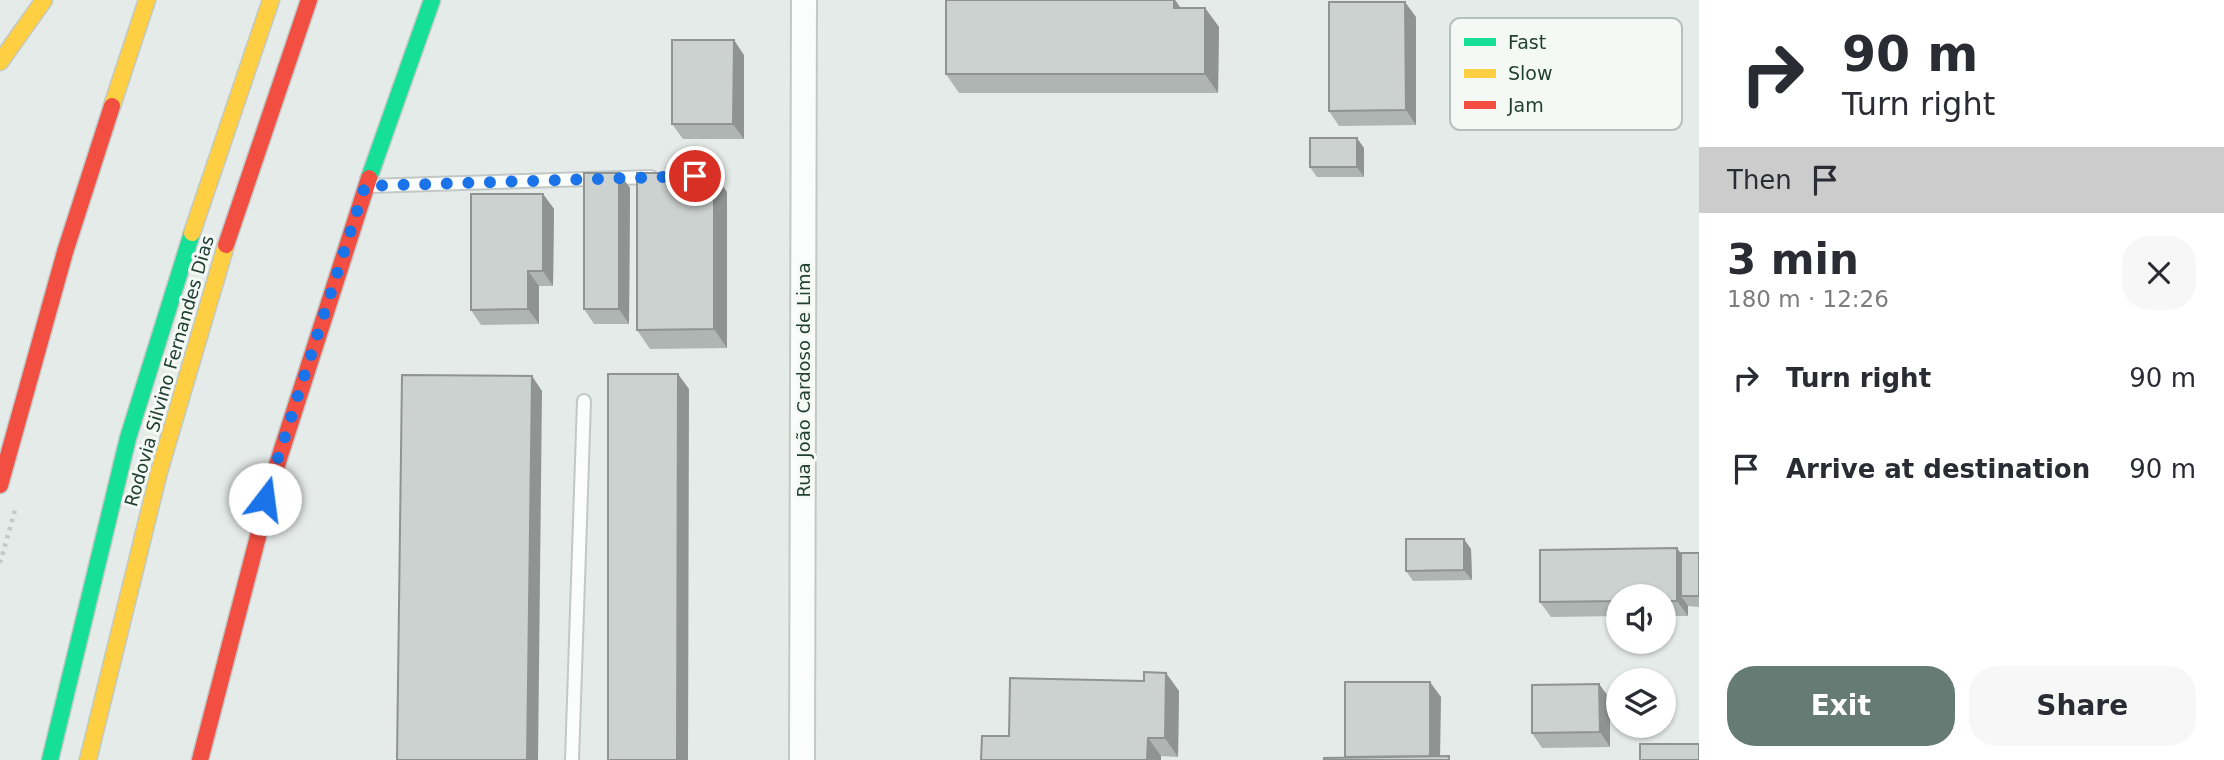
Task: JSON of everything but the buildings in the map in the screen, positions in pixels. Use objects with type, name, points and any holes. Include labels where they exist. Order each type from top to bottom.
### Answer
[{"type":"main road","points":[[0,62],[44,0]]},
{"type":"main road","points":[[0,485],[65,252],[147,0]]},
{"type":"main road","name":"Rodovia Silvino Fernandes Dias","points":[[50,760],[132,426],[221,140],[271,0]]},
{"type":"main road","name":"Rodovia Silvino Fernandes Dias","points":[[88,760],[133,569],[199,328],[250,168],[309,0]]},
{"type":"main road","points":[[200,760],[272,473],[365,186],[432,0]]},
{"type":"street","name":"Rua João Cardoso de Lima","points":[[802,760],[804,0]]},
{"type":"lane","points":[[365,186],[668,177]]},
{"type":"lane","points":[[572,760],[584,401]]},
{"type":"traffic: fast","points":[[369,178],[432,0]]},
{"type":"traffic: fast","points":[[50,760],[128,438],[192,233]]},
{"type":"traffic: slow","points":[[0,62],[44,0]]},
{"type":"traffic: slow","points":[[112,106],[147,0]]},
{"type":"traffic: slow","points":[[192,233],[271,0]]},
{"type":"traffic: slow","points":[[88,760],[159,472],[226,245]]},
{"type":"traffic: jam","points":[[226,245],[309,0]]},
{"type":"traffic: jam","points":[[0,485],[65,252],[112,106]]},
{"type":"traffic: jam","points":[[200,760],[275,471],[369,178]]},
{"type":"route","points":[[265,499],[365,186],[695,176]]}]
